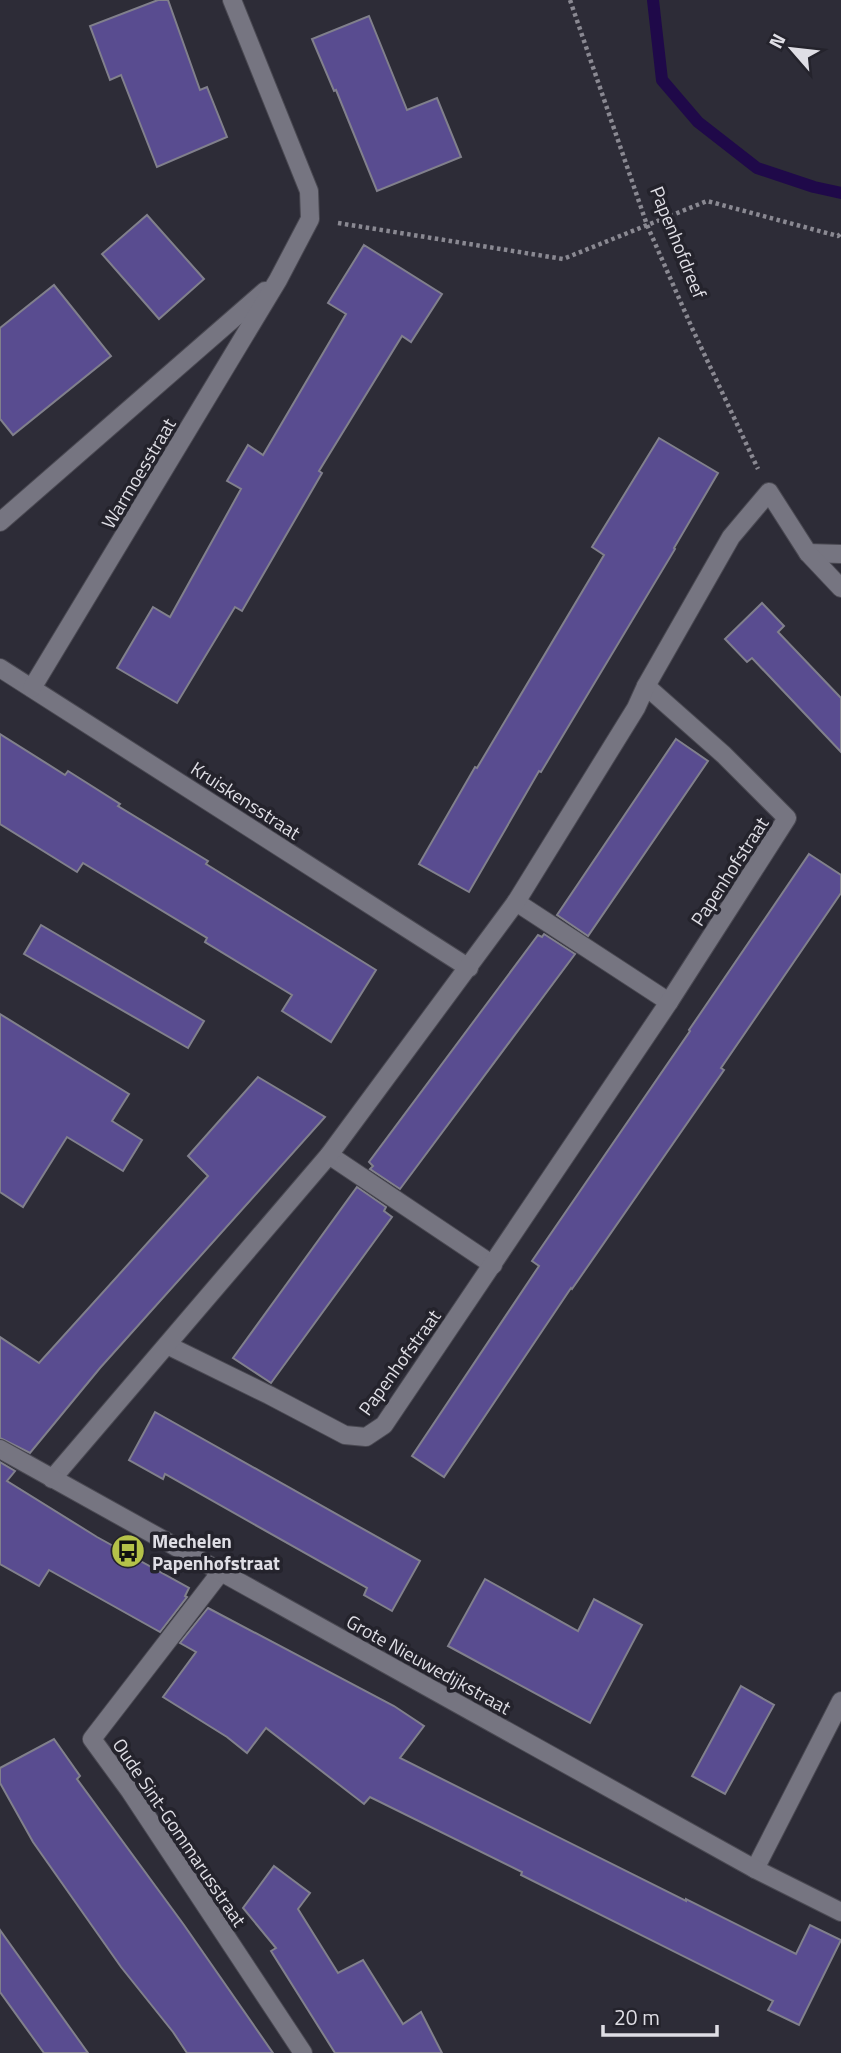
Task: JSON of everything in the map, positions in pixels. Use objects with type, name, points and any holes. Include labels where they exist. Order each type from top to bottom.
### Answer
[{"type":"street","points":[[232,0],[309,191],[310,219]]},
{"type":"street","name":"Warmoesstraat","points":[[32,688],[278,280],[310,219]]},
{"type":"street","name":"Warmoesstraat","points":[[0,522],[278,280]]},
{"type":"street","points":[[52,1479],[329,1155],[469,968],[516,902],[636,708],[731,537],[769,492],[808,553],[841,588]]},
{"type":"street","points":[[808,553],[841,554]]},
{"type":"street","name":"Kruiskensstraat","points":[[0,668],[469,968]]},
{"type":"street","name":"Papenhofstraat","points":[[167,1345],[345,1435],[366,1437],[384,1425],[669,1002],[787,818],[724,755],[646,686]]},
{"type":"street","points":[[516,902],[669,1002]]},
{"type":"street","points":[[329,1155],[493,1265]]},
{"type":"street","name":"Grote Nieuwedijkstraat","points":[[0,1449],[755,1869],[841,1912]]},
{"type":"street","name":"Oude Sint-Gommarusstraat","points":[[220,1573],[92,1739],[130,1791],[303,2053]]},
{"type":"street","points":[[755,1869],[841,1701]]},
{"type":"path","name":"Papenhofdreef","points":[[570,0],[648,225],[692,328],[769,492]]},
{"type":"path","points":[[310,219],[563,259],[707,201],[838,236],[841,233]]},
{"type":"building","points":[[158,0],[168,0],[200,90],[207,87],[227,137],[157,167],[121,75],[110,80],[90,26]]},
{"type":"building","points":[[369,16],[407,110],[437,98],[461,157],[377,191],[312,39]]},
{"type":"building","points":[[147,215],[204,279],[159,319],[102,254]]},
{"type":"building","points":[[364,245],[442,294],[411,342],[402,336],[319,471],[322,473],[242,611],[235,607],[177,703],[117,668],[153,607],[170,617],[241,489],[227,481],[248,445],[263,455],[346,314],[328,303]]},
{"type":"building","points":[[54,285],[111,356],[13,435],[0,419],[0,328]]},
{"type":"building","points":[[659,438],[718,473],[469,892],[419,864],[604,555],[592,547]]},
{"type":"building","points":[[762,603],[784,626],[778,632],[841,698],[841,752],[752,658],[747,662],[725,639]]},
{"type":"building","points":[[0,734],[65,775],[68,771],[120,804],[118,806],[208,861],[206,864],[376,970],[331,1042],[282,1011],[292,995],[205,942],[207,938],[83,863],[77,872],[0,824]]},
{"type":"building","points":[[676,739],[708,761],[588,936],[557,915]]},
{"type":"building","points":[[809,854],[841,875],[841,893],[721,1068],[724,1070],[571,1288],[444,1477],[412,1456],[539,1266],[532,1261]]},
{"type":"building","points":[[41,925],[204,1021],[188,1048],[24,954]]},
{"type":"building","points":[[544,934],[575,954],[400,1189],[370,1169],[373,1166],[369,1162],[538,935],[542,937]]},
{"type":"building","points":[[0,1014],[129,1094],[112,1121],[142,1140],[123,1171],[67,1137],[23,1207],[0,1192]]},
{"type":"building","points":[[258,1077],[325,1117],[100,1368],[30,1453],[0,1438],[0,1337],[39,1363],[208,1176],[188,1156]]},
{"type":"building","points":[[357,1187],[386,1207],[384,1211],[392,1217],[271,1383],[233,1358]]},
{"type":"building","points":[[155,1412],[420,1561],[392,1611],[364,1595],[367,1588],[165,1474],[163,1479],[129,1460]]},
{"type":"building","points":[[0,1462],[15,1471],[7,1481],[97,1537],[189,1588],[185,1596],[187,1597],[160,1632],[49,1570],[39,1586],[0,1564]]},
{"type":"building","points":[[485,1579],[578,1631],[594,1599],[642,1625],[590,1723],[448,1646]]},
{"type":"building","points":[[208,1608],[394,1706],[424,1726],[400,1758],[796,1954],[810,1925],[841,1940],[799,2025],[768,2010],[773,2001],[521,1875],[522,1872],[370,1797],[364,1804],[266,1728],[247,1753],[227,1737],[163,1697],[196,1652],[180,1643]]},
{"type":"building","points":[[741,1686],[774,1705],[725,1794],[692,1776]]},
{"type":"building","points":[[54,1739],[80,1776],[77,1779],[273,2053],[187,2053],[121,1967],[33,1842],[0,1783],[0,1768]]},
{"type":"building","points":[[274,1866],[310,1893],[298,1909],[338,1973],[363,1960],[403,2024],[421,2012],[442,2053],[335,2053],[271,1951],[276,1948],[243,1908]]},
{"type":"building","points":[[0,1930],[88,2053],[44,2053],[0,1992]]},
{"type":"waterway","points":[[653,0],[662,80],[698,122],[757,168],[841,193]]},
{"type":"place","name":"Mechelen Papenhofstraat","points":[[128,1551]]}]
